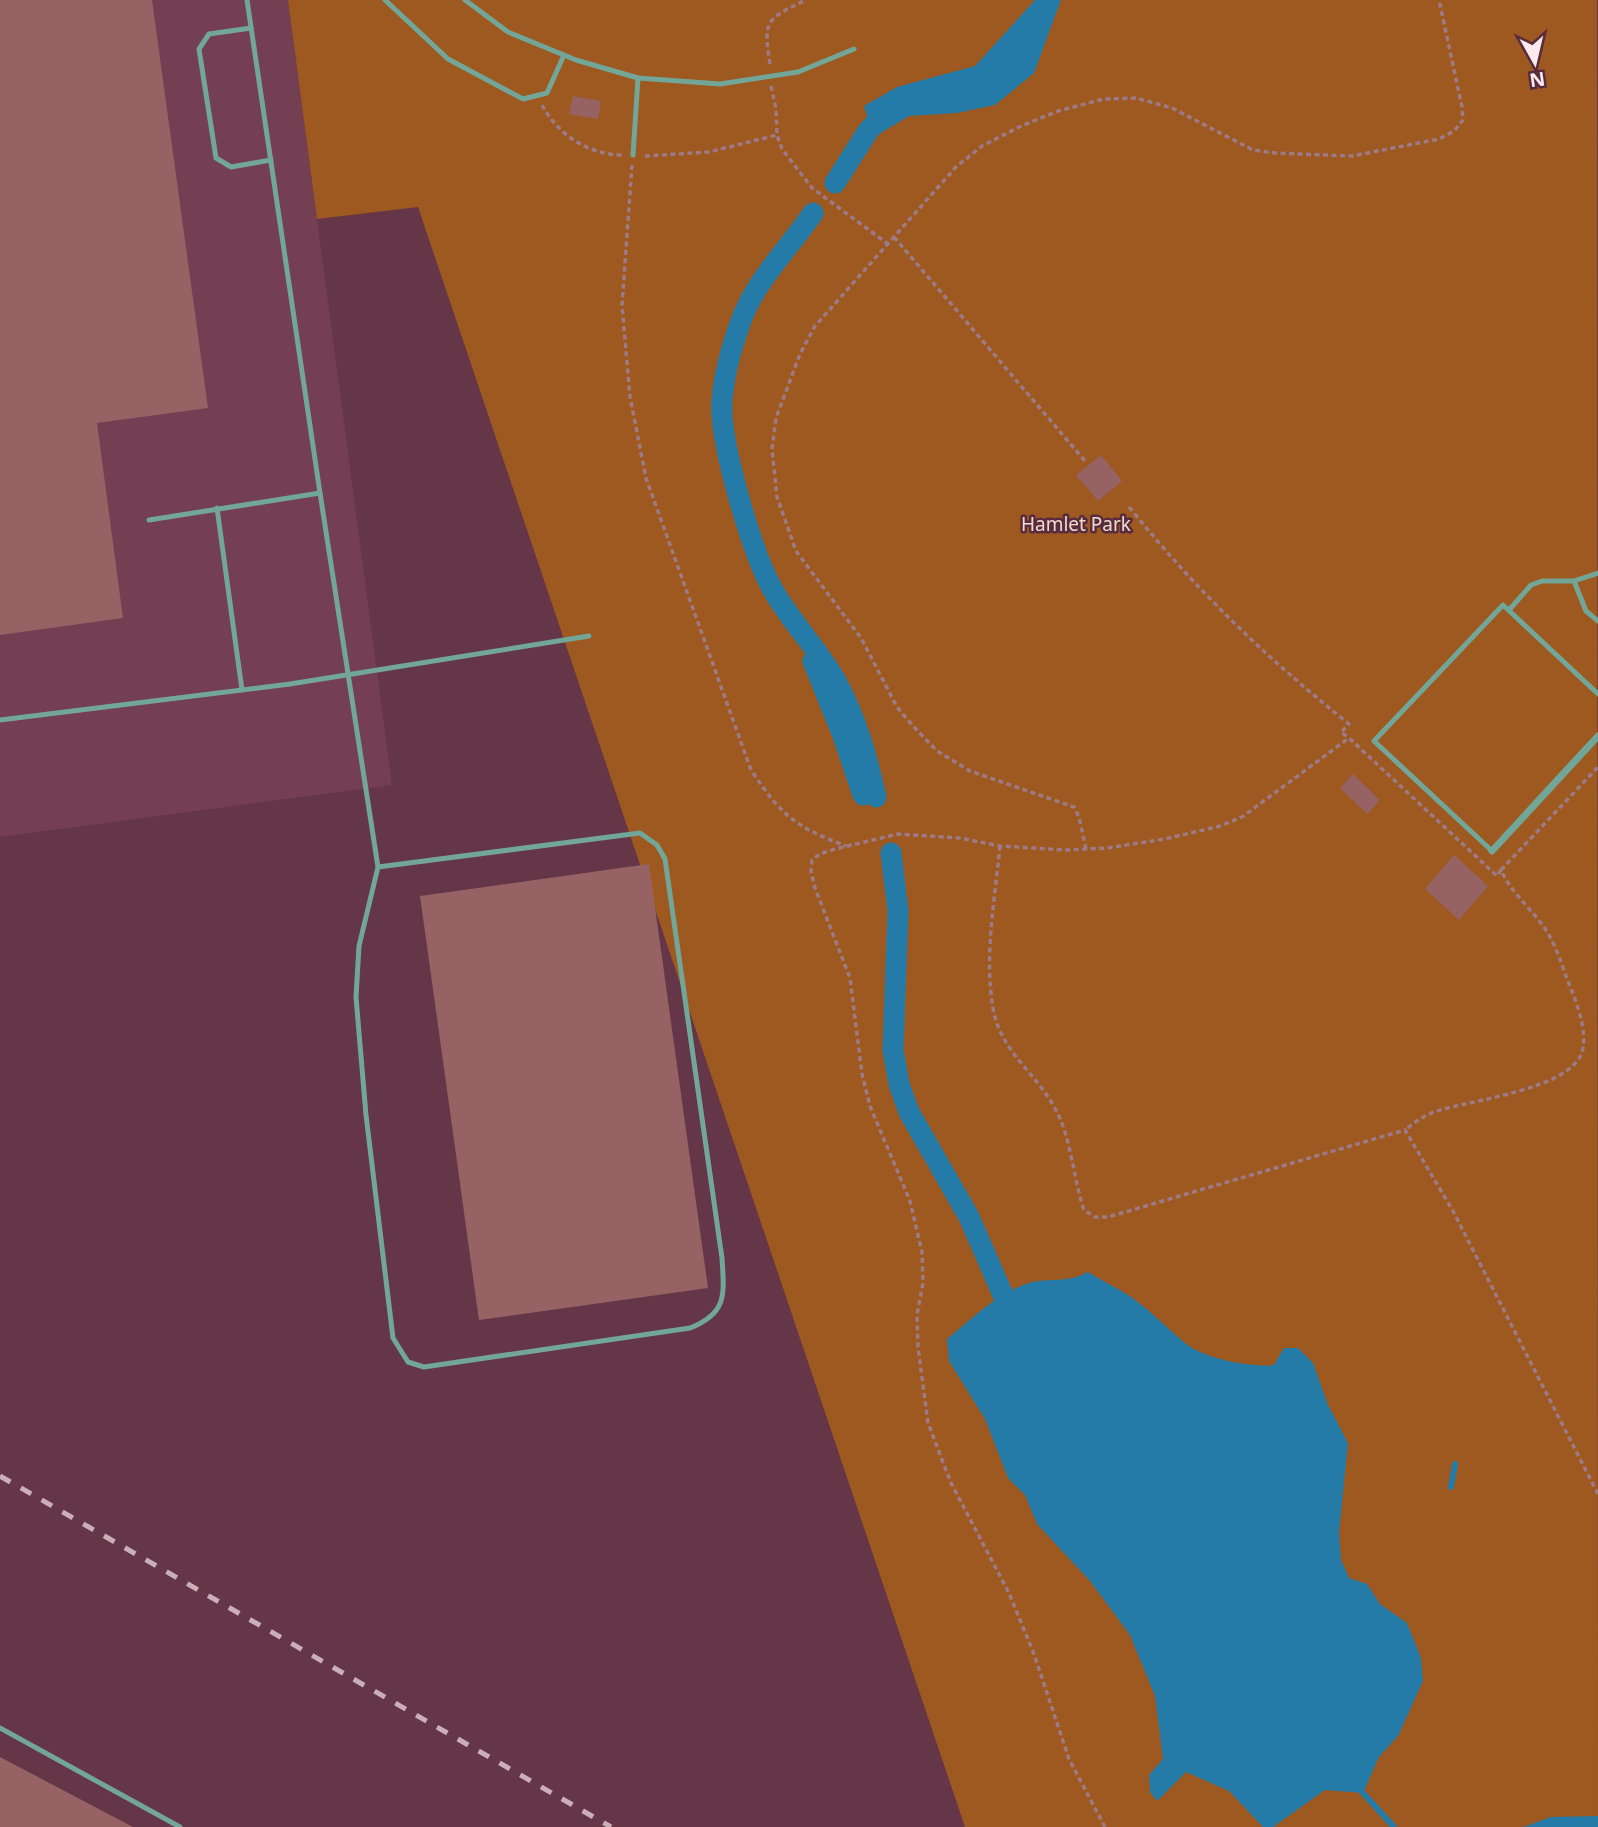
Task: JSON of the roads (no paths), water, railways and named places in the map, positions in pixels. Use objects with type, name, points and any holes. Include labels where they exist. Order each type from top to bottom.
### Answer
[{"type":"street","points":[[1492,850],[1598,736]]},
{"type":"lane","points":[[247,0],[378,867],[359,946],[356,997],[366,1115],[393,1338],[408,1362],[424,1367],[690,1328],[708,1321],[724,1299],[722,1258],[665,859],[657,845],[640,833],[378,867]]},
{"type":"lane","points":[[385,0],[448,59],[523,99],[547,93],[564,54]]},
{"type":"lane","points":[[465,0],[508,32],[638,78],[720,84],[798,72],[854,49]]},
{"type":"lane","points":[[251,28],[209,34],[199,49],[216,158],[230,167],[271,160]]},
{"type":"lane","points":[[633,155],[638,78]]},
{"type":"lane","points":[[149,520],[320,493]]},
{"type":"lane","points":[[217,508],[242,690]]},
{"type":"lane","points":[[1509,610],[1531,585],[1542,581],[1574,581],[1598,573]]},
{"type":"lane","points":[[1574,581],[1586,611],[1598,621]]},
{"type":"lane","points":[[1492,850],[1374,741],[1503,605],[1598,694]]},
{"type":"lane","points":[[0,720],[242,690],[589,636]]},
{"type":"lane","points":[[0,1728],[180,1827]]},
{"type":"water","points":[[1035,0],[1061,0],[1034,73],[995,105],[957,113],[909,116],[874,137],[864,106],[897,87],[975,66]]},
{"type":"water","points":[[1088,1272],[1130,1296],[1185,1343],[1203,1353],[1228,1361],[1265,1366],[1274,1365],[1284,1348],[1298,1348],[1313,1363],[1328,1405],[1348,1443],[1339,1533],[1341,1560],[1349,1578],[1367,1584],[1380,1604],[1407,1623],[1421,1658],[1423,1681],[1398,1736],[1379,1757],[1363,1793],[1325,1790],[1273,1827],[1263,1827],[1229,1791],[1186,1772],[1157,1801],[1150,1792],[1149,1775],[1163,1759],[1155,1696],[1130,1635],[1090,1581],[1037,1524],[1025,1495],[1008,1478],[985,1419],[949,1361],[947,1339],[996,1299],[1029,1283],[1072,1278]]},
{"type":"water","points":[[1598,1816],[1598,1827],[1523,1827],[1551,1817]]},
{"type":"waterway","points":[[835,183],[868,131],[884,114]]},
{"type":"waterway","points":[[813,213],[748,304],[727,369],[722,419],[738,497],[765,573],[780,602],[829,669],[843,695],[860,738],[876,797]]},
{"type":"waterway","points":[[813,661],[863,795]]},
{"type":"waterway","points":[[891,853],[898,911],[893,1050],[899,1084],[909,1112],[969,1217],[1003,1295]]},
{"type":"waterway","points":[[1451,1487],[1455,1464]]},
{"type":"waterway","points":[[1363,1793],[1394,1827]]},
{"type":"railway","points":[[0,1476],[611,1827]]},
{"type":"park label","name":"Hamlet Park","points":[[1076,524]]}]
